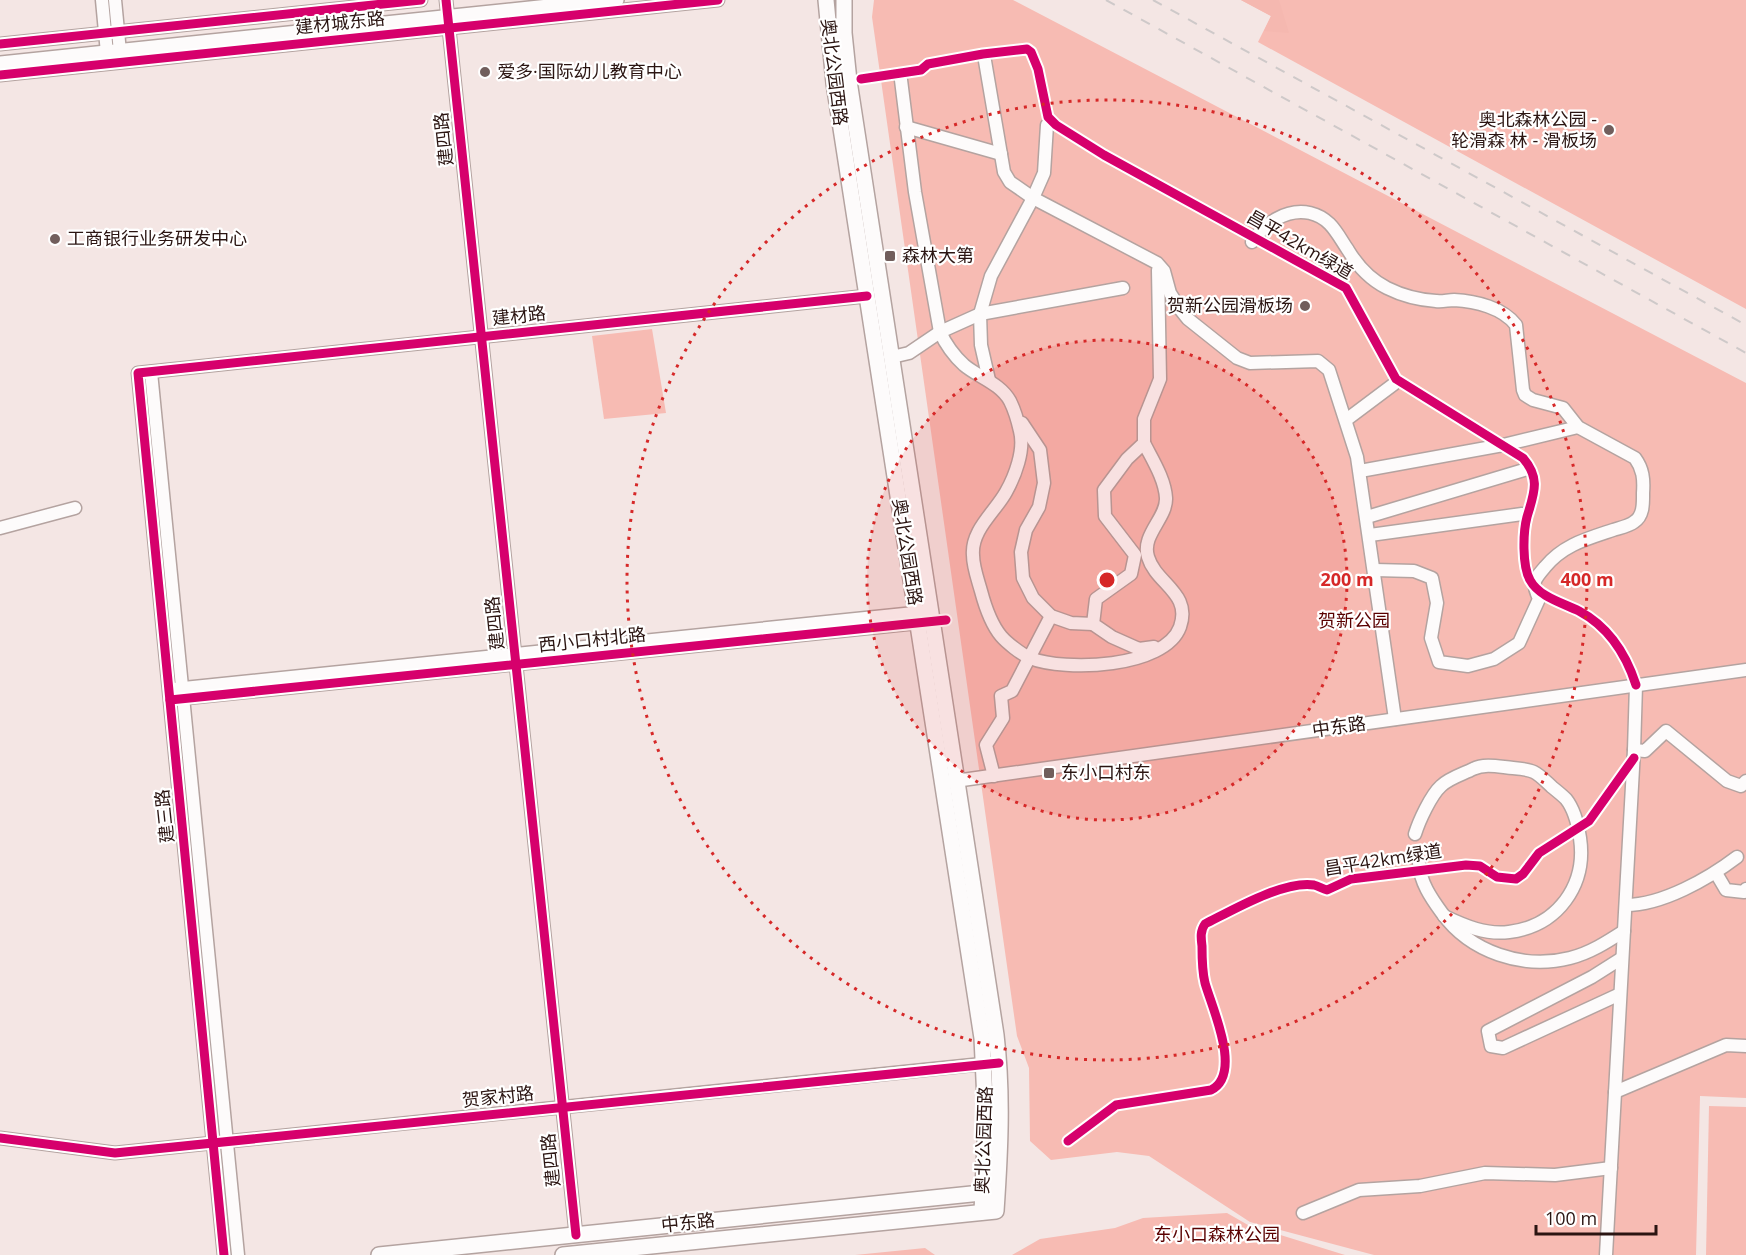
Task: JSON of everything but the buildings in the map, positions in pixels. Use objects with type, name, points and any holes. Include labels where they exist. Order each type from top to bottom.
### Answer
[{"type":"main road","name":"建材城东路","points":[[448,13],[516,0]]},
{"type":"main road","name":"建材城东路","points":[[0,54],[616,0]]},
{"type":"main road","name":"奥北公园西路","points":[[826,0],[834,83],[867,296],[924,617],[950,782],[979,1012],[992,1063],[1001,1121],[989,1212]]},
{"type":"main road","name":"奥北公园西路","points":[[844,0],[844,33],[849,81],[892,357],[924,617]]},
{"type":"main road","name":"建材城东路","points":[[0,64],[113,43]]},
{"type":"main road","name":"中东路","points":[[379,1255],[990,1192]]},
{"type":"main road","name":"中东路","points":[[563,1255],[989,1212]]},
{"type":"street","points":[[102,0],[113,43]]},
{"type":"street","points":[[113,43],[115,0]]},
{"type":"street","name":"建材城东路","points":[[0,44],[113,43],[421,0]]},
{"type":"street","name":"建材城东路","points":[[0,75],[448,13],[718,0]]},
{"type":"street","name":"建四路","points":[[448,13],[576,1235]]},
{"type":"street","points":[[985,61],[1004,172],[1010,183],[1033,198],[1157,263],[1164,271],[1170,293],[1188,319],[1237,358],[1250,363],[1318,361],[1329,370],[1360,471],[1395,719]]},
{"type":"street","points":[[901,80],[915,192],[939,332],[949,350],[965,366],[990,380],[1009,400],[1040,450],[1044,483],[1039,507],[1026,530],[1022,552],[1023,578],[1032,598],[1051,616],[1071,623],[1093,624],[1112,637],[1139,649],[1167,645]]},
{"type":"street","points":[[990,380],[981,345],[980,314],[991,276],[1044,173],[1047,125]]},
{"type":"street","points":[[906,128],[1001,154]]},
{"type":"street","points":[[1252,242],[1265,225],[1277,218],[1292,213],[1308,212],[1322,217],[1333,226],[1357,263],[1377,283],[1386,288],[1400,294],[1436,302],[1471,302],[1499,311],[1511,318],[1516,325],[1525,395],[1533,400],[1563,408],[1578,427],[1635,458],[1643,475],[1641,515],[1635,522],[1581,540],[1565,547],[1554,556],[1535,578],[1533,585],[1539,599],[1519,643],[1494,659],[1468,666],[1439,662],[1431,638],[1437,603],[1432,578],[1414,571],[1375,570]]},
{"type":"street","points":[[1009,400],[1021,434],[1019,460],[1006,493],[976,537],[972,555],[986,609],[1001,636],[1029,658],[1059,664],[1095,664],[1133,660],[1167,645],[1180,627],[1182,605],[1173,589],[1157,576],[1147,555],[1151,532],[1163,512],[1166,498],[1162,480],[1144,443],[1144,419],[1160,379],[1160,293],[1157,263]]},
{"type":"street","points":[[892,357],[909,353],[939,332],[980,314],[1123,288]]},
{"type":"street","name":"建材路","points":[[138,373],[867,296]]},
{"type":"street","name":"建三路","points":[[151,372],[238,1255]]},
{"type":"street","name":"建三路","points":[[138,373],[224,1255]]},
{"type":"street","points":[[1346,420],[1394,384]]},
{"type":"street","points":[[1360,471],[1503,446],[1578,427]]},
{"type":"street","points":[[1093,624],[1096,599],[1131,574],[1135,555],[1105,516],[1104,490],[1127,459],[1144,443]]},
{"type":"street","points":[[1367,517],[1524,470]]},
{"type":"street","points":[[0,528],[75,508]]},
{"type":"street","points":[[1370,535],[1522,514]]},
{"type":"street","points":[[994,776],[986,745],[1003,718],[1001,696],[1012,691],[1051,616]]},
{"type":"street","name":"西小口村北路","points":[[169,695],[924,617]]},
{"type":"street","name":"中东路","points":[[950,782],[1746,670]]},
{"type":"street","points":[[1606,1255],[1636,685]]},
{"type":"street","points":[[1634,750],[1646,751],[1666,731],[1727,781],[1741,786],[1746,782]]},
{"type":"street","points":[[1415,834],[1420,818],[1440,786],[1480,765],[1533,770],[1567,800],[1576,821],[1582,849],[1577,882],[1556,912],[1527,928],[1499,933],[1472,928],[1444,916]]},
{"type":"street","points":[[1626,905],[1641,905],[1675,893],[1716,873],[1737,857]]},
{"type":"street","points":[[1419,863],[1430,897],[1444,916],[1466,939],[1504,957],[1527,961],[1571,958],[1597,948],[1624,931]]},
{"type":"street","points":[[1716,873],[1726,890],[1744,892],[1746,890]]},
{"type":"street","points":[[1620,994],[1503,1048],[1491,1046],[1488,1030],[1592,977],[1622,958]]},
{"type":"street","points":[[1615,1092],[1726,1045],[1746,1046]]},
{"type":"street","name":"贺家村路","points":[[0,1138],[115,1153],[992,1063]]},
{"type":"street","points":[[1303,1213],[1359,1190],[1420,1186],[1485,1173],[1555,1175],[1611,1168]]},
{"type":"green space","name":"贺新公园","points":[[874,0],[1013,0],[1746,383],[1746,1098],[1700,1096],[1696,1255],[1374,1255],[1250,1222],[1149,1156],[1117,1152],[1051,1160],[1030,1141],[1029,1068],[1017,1036],[872,17]]},
{"type":"green space","points":[[1241,0],[1746,0],[1746,309],[1258,42],[1271,16]]},
{"type":"green space","points":[[652,329],[666,413],[604,419],[592,336]]},
{"type":"green space","points":[[1709,1106],[1746,1107],[1746,1255],[1706,1255]]},
{"type":"green space","name":"东小口森林公园","points":[[1227,1213],[1248,1225],[1345,1255],[1012,1255],[1040,1239],[1115,1228],[1143,1218]]},
{"type":"green space","points":[[925,1248],[935,1255],[855,1255]]},
{"type":"shaded area","points":[[1241,0],[1279,0],[1289,33],[1264,31],[1271,16]]},
{"type":"railway","points":[[1106,0],[1746,353]]},
{"type":"railway","points":[[1153,0],[1746,325]]},
{"type":"cycle path","points":[[0,44],[421,0]]},
{"type":"cycle path","points":[[446,0],[576,1235]]},
{"type":"cycle path","points":[[0,75],[718,0]]},
{"type":"cycle path","name":"昌平42km绿道","points":[[861,79],[921,70],[928,64],[983,54],[1027,49],[1031,52],[1038,69],[1048,117],[1056,125],[1104,155],[1346,288],[1396,379],[1523,458],[1529,466],[1534,486],[1524,540],[1527,574],[1539,591],[1579,611],[1608,633],[1627,663],[1636,685]]},
{"type":"cycle path","points":[[224,1255],[138,373],[867,296]]},
{"type":"cycle path","points":[[170,700],[946,620]]},
{"type":"cycle path","name":"昌平42km绿道","points":[[1068,1141],[1116,1105],[1211,1090],[1220,1082],[1225,1070],[1225,1056],[1223,1040],[1203,974],[1201,935],[1205,924],[1258,898],[1288,887],[1314,885],[1327,890],[1351,879],[1466,865],[1480,866],[1497,877],[1516,879],[1523,874],[1539,853],[1589,821],[1634,758]]},
{"type":"cycle path","points":[[0,1138],[115,1153],[999,1063]]},
{"type":"place","name":"爱多·国际幼儿教育中心","points":[[485,72]]},
{"type":"place","name":"奥北森林公园 - 轮滑森 林 - 滑板场","points":[[1609,130]]},
{"type":"place","name":"工商银行业务研发中心","points":[[55,239]]},
{"type":"place","name":"森林大第","points":[[890,256]]},
{"type":"place","name":"贺新公园滑板场","points":[[1305,306]]},
{"type":"place","name":"东小口村东","points":[[1049,773]]}]
